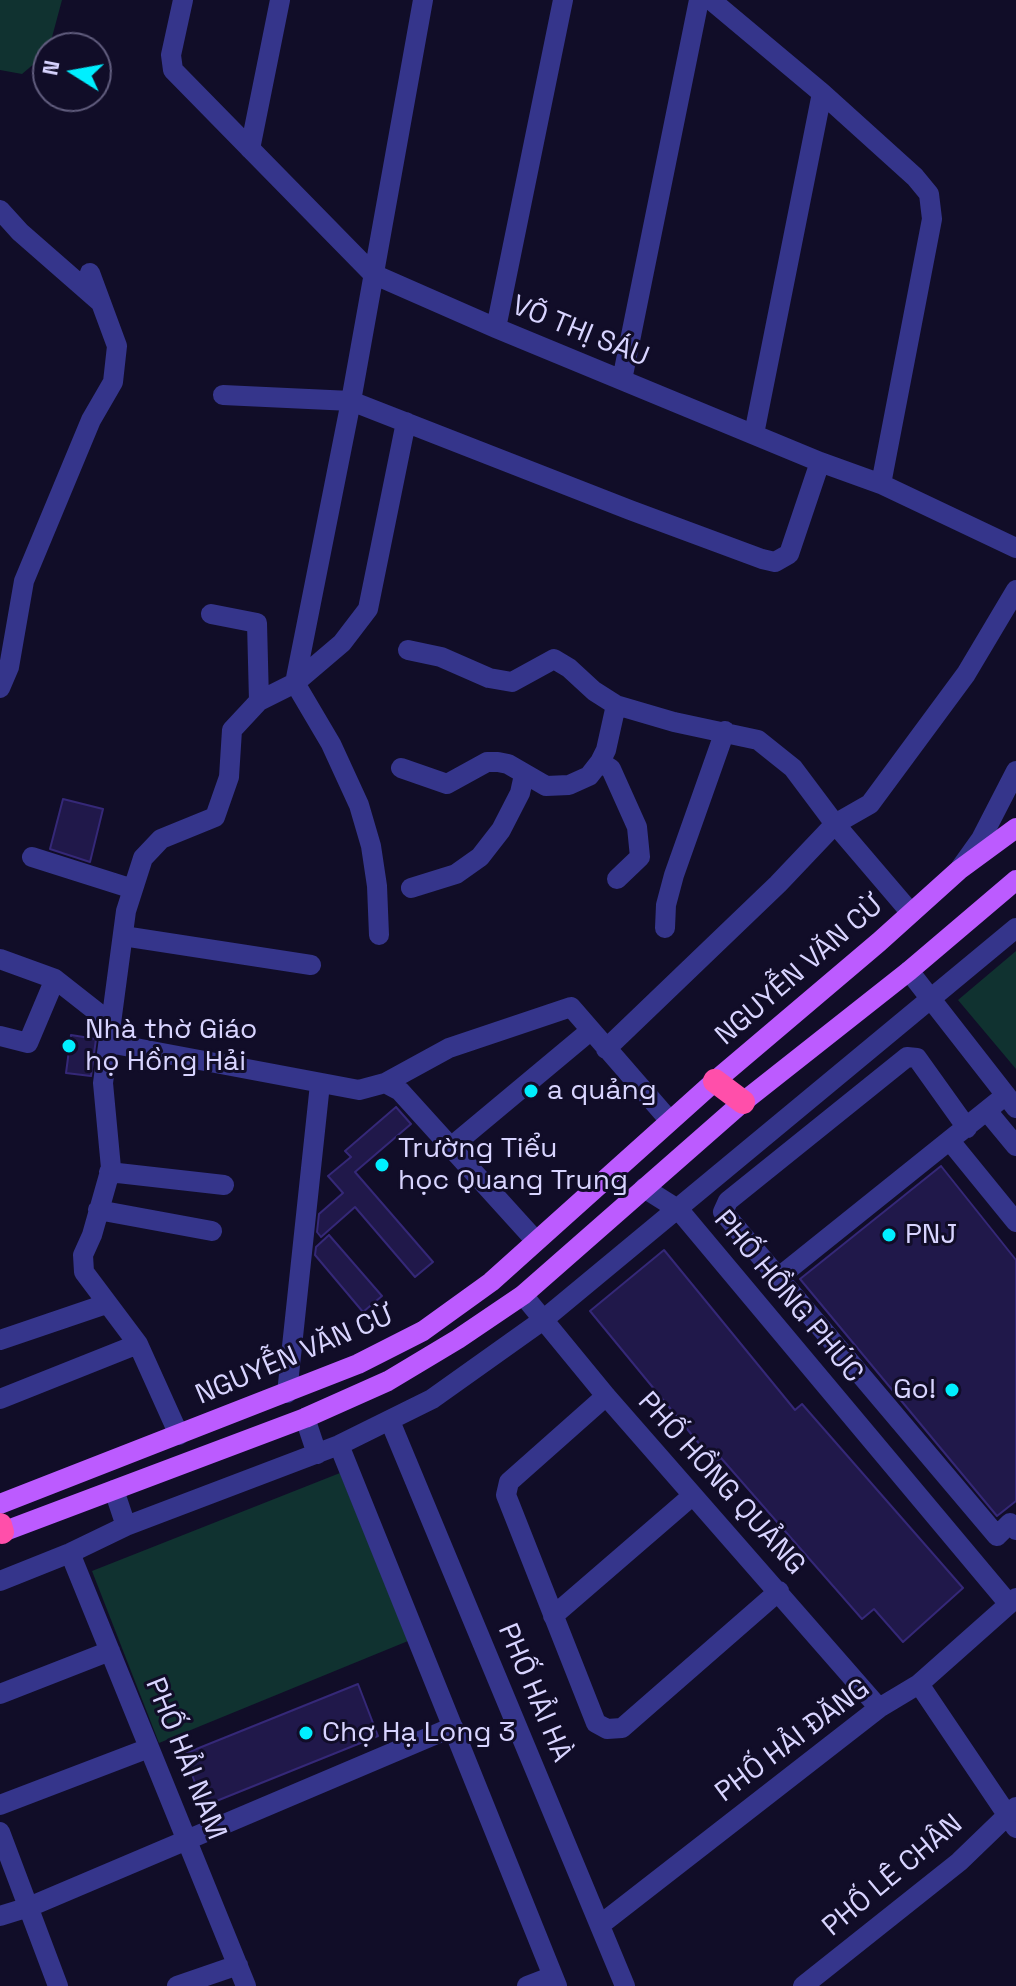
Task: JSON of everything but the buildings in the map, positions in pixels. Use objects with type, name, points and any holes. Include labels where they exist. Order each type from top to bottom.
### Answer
[{"type":"highway","points":[[715,1081],[743,1102]]},
{"type":"main road","name":"NGUYỄN VĂN CỪ","points":[[0,1504],[358,1364],[423,1331],[491,1282],[715,1081],[959,870],[1016,828]]},
{"type":"main road","name":"NGUYỄN VĂN CỪ","points":[[1,1530],[305,1418],[388,1381],[458,1339],[523,1295],[743,1102],[909,971],[1016,880]]},
{"type":"street","name":"VÕ THỊ SÁU","points":[[183,0],[171,55],[173,70],[373,274],[820,462],[881,484],[1016,548]]},
{"type":"street","points":[[250,149],[280,0]]},
{"type":"street","points":[[379,935],[371,846],[359,805],[331,744],[295,683],[351,401],[423,0]]},
{"type":"street","points":[[496,328],[563,0]]},
{"type":"street","points":[[622,380],[699,0]]},
{"type":"street","points":[[711,0],[822,93],[915,177],[929,194],[932,219],[881,484]]},
{"type":"street","points":[[754,434],[822,93]]},
{"type":"street","points":[[0,210],[20,232],[100,302]]},
{"type":"street","points":[[0,688],[9,667],[24,581],[91,420],[113,382],[117,346],[90,273]]},
{"type":"street","points":[[223,395],[351,401],[775,562],[789,554],[820,462]]},
{"type":"street","points":[[179,1435],[138,1344],[84,1272],[83,1255],[92,1235],[109,1172],[103,1083],[126,911],[143,858],[161,839],[215,817],[229,777],[232,730],[259,701],[295,683],[342,643],[368,609],[406,422]]},
{"type":"street","points":[[606,1049],[778,884],[835,824],[870,804],[966,674],[1016,590]]},
{"type":"street","points":[[211,614],[257,623],[259,701]]},
{"type":"street","points":[[408,650],[441,657],[489,678],[512,682],[554,659],[616,705],[674,722],[758,740],[793,768],[835,824],[911,913]]},
{"type":"street","points":[[401,768],[447,784],[487,762],[508,764],[546,786],[569,785],[589,776],[600,762],[606,750],[616,705]]},
{"type":"street","points":[[665,928],[666,905],[674,875],[725,731]]},
{"type":"street","points":[[600,762],[611,769],[637,827],[640,857],[617,879]]},
{"type":"street","points":[[959,870],[981,839],[1016,771]]},
{"type":"street","points":[[411,888],[456,874],[480,857],[501,830],[520,793],[524,775]]},
{"type":"street","points":[[32,857],[133,889]]},
{"type":"street","points":[[0,1581],[126,1526],[339,1445],[432,1399],[543,1320],[1016,928]]},
{"type":"street","points":[[123,936],[311,965]]},
{"type":"street","points":[[0,959],[55,979],[110,1033],[320,1084],[359,1090],[385,1083],[449,1048],[571,1007],[670,1121]]},
{"type":"street","points":[[779,1277],[987,1111],[1011,1102],[909,971]]},
{"type":"street","points":[[0,1036],[28,1043],[55,979]]},
{"type":"street","points":[[451,1147],[590,1031]]},
{"type":"street","points":[[967,1128],[917,1058],[907,1057],[728,1201],[723,1212],[997,1536],[1010,1523],[1016,1530]]},
{"type":"street","points":[[385,1083],[400,1091],[535,1240]]},
{"type":"street","points":[[287,1393],[320,1084]]},
{"type":"street","points":[[987,1111],[1016,1146]]},
{"type":"street","points":[[950,1141],[1016,1222]]},
{"type":"street","points":[[109,1172],[224,1185]]},
{"type":"street","points":[[711,1180],[728,1201]]},
{"type":"street","name":"PHỐ HỒNG PHÚC","points":[[644,1188],[679,1210],[1013,1601]]},
{"type":"street","points":[[98,1210],[212,1231]]},
{"type":"street","name":"PHỐ HỒNG QUẢNG","points":[[523,1295],[692,1496],[779,1591],[879,1708]]},
{"type":"street","points":[[0,1340],[106,1304]]},
{"type":"street","points":[[0,1399],[138,1344]]},
{"type":"street","points":[[606,1396],[506,1488],[508,1502],[596,1723],[600,1727],[622,1728],[779,1591]]},
{"type":"street","points":[[305,1418],[317,1454]]},
{"type":"street","name":"PHỐ HẢI HÀ","points":[[390,1421],[625,1986]]},
{"type":"street","points":[[339,1445],[555,1981],[527,1986]]},
{"type":"street","points":[[114,1490],[126,1526]]},
{"type":"street","points":[[553,1616],[692,1496]]},
{"type":"street","name":"PHỐ HẢI NAM","points":[[70,1553],[246,1986]]},
{"type":"street","name":"PHỐ HẢI ĐĂNG","points":[[600,1925],[879,1708],[919,1684],[1013,1601]]},
{"type":"street","points":[[0,1694],[110,1651]]},
{"type":"street","points":[[919,1684],[1013,1817]]},
{"type":"street","points":[[0,1916],[29,1907],[453,1727]]},
{"type":"street","points":[[0,1805],[149,1748]]},
{"type":"street","name":"PHỐ LÊ CHÂN","points":[[803,1986],[1013,1817]]},
{"type":"street","points":[[0,1832],[58,1986]]},
{"type":"street","points":[[177,1986],[238,1965]]},
{"type":"green space","points":[[0,0],[62,0],[53,32],[32,32],[32,66],[22,74],[0,70]]},
{"type":"green space","points":[[1016,951],[1016,1069],[958,1000]]},
{"type":"green space","points":[[340,1473],[408,1641],[159,1743],[92,1571]]},
{"type":"place","name":"Nhà thờ Giáo họ Hồng Hải","points":[[69,1046]]},
{"type":"place","name":"a quảng","points":[[531,1091]]},
{"type":"place","name":"Trường Tiểu học Quang Trung","points":[[382,1165]]},
{"type":"place","name":"PNJ","points":[[889,1235]]},
{"type":"place","name":"Go!","points":[[952,1390]]},
{"type":"place","name":"Chợ Hạ Long 3","points":[[306,1733]]}]
